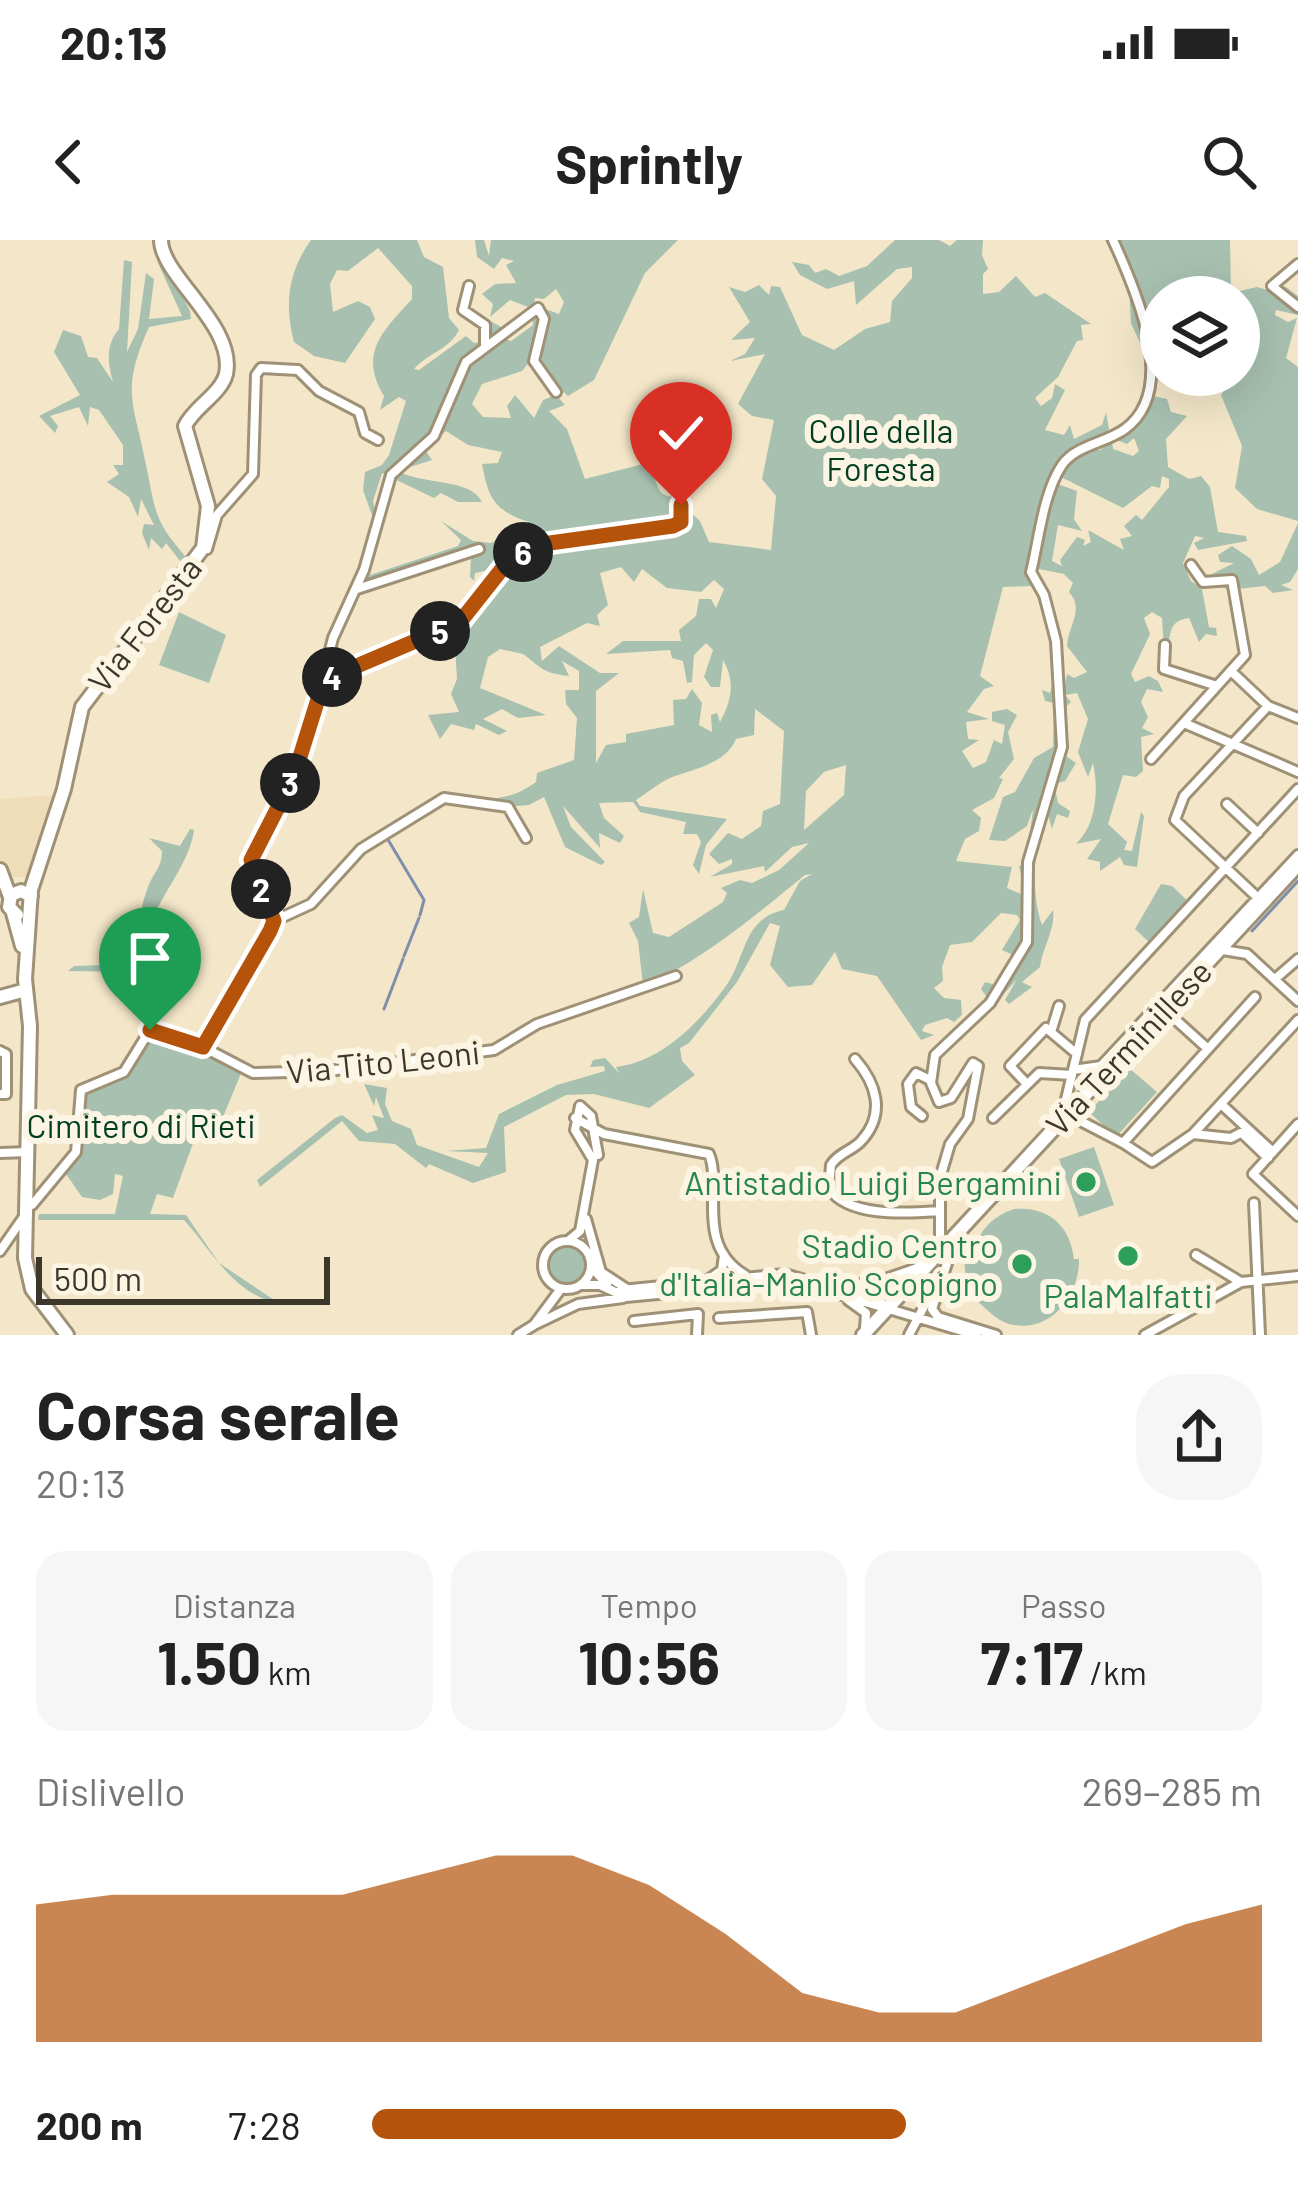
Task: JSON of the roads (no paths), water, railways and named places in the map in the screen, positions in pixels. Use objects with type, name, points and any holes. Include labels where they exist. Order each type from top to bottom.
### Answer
[{"type":"main road","name":"Via Foresta","points":[[13,900],[38,868],[64,790],[82,707],[196,564],[209,517],[185,426],[222,382],[226,368],[199,298],[164,261],[161,240]]},
{"type":"main road","name":"Via Terminillese","points":[[895,1306],[920,1267],[1063,1117],[1075,1091],[1095,1082],[1216,952],[1239,946],[1248,919],[1298,865]]},
{"type":"main road","points":[[0,876],[13,900],[22,950],[16,984],[32,1288],[67,1335]]},
{"type":"main road","points":[[0,997],[16,984]]},
{"type":"main road","points":[[862,1335],[895,1306]]},
{"type":"street","points":[[931,1083],[938,1050],[990,1003],[1028,942],[1028,862],[1064,728],[1056,641],[1031,572],[1056,477],[1074,452],[1134,422],[1154,369],[1133,284],[1114,240]]},
{"type":"street","points":[[1298,263],[1272,286],[1298,307]]},
{"type":"street","points":[[469,286],[463,310],[485,325],[485,344]]},
{"type":"street","points":[[274,921],[251,860],[294,776],[340,617],[356,590],[392,475],[434,436],[466,362],[540,309],[544,319],[534,361],[556,392]]},
{"type":"street","points":[[196,564],[206,554],[217,514],[254,474],[256,375],[261,368],[294,368],[319,391],[359,412],[365,433],[378,440]]},
{"type":"street","points":[[324,680],[460,622],[513,555],[550,543],[673,526],[681,522],[681,505]]},
{"type":"street","points":[[356,590],[479,549]]},
{"type":"street","points":[[1151,759],[1245,655],[1232,580],[1203,582],[1191,565]]},
{"type":"street","points":[[1165,645],[1164,669],[1217,686]]},
{"type":"street","points":[[1231,671],[1268,706],[1298,718]]},
{"type":"street","points":[[1258,898],[1175,820],[1184,796],[1268,706]]},
{"type":"street","points":[[1184,723],[1298,772]]},
{"type":"street","points":[[1075,1091],[1073,1073],[1085,1020],[1298,789]]},
{"type":"street","points":[[203,1047],[274,921],[311,904],[361,849],[444,798],[508,807],[526,838]]},
{"type":"street","points":[[1227,804],[1258,832]]},
{"type":"street","points":[[993,1118],[1026,1083],[1052,1070],[1073,1073],[1101,1066],[1298,855]]},
{"type":"street","points":[[1239,946],[1298,1001]]},
{"type":"street","points":[[1276,980],[1298,959]]},
{"type":"street","name":"Via Tito Leoni","points":[[25,1214],[76,1152],[81,1090],[124,1072],[146,1031],[203,1047],[247,1071],[265,1073],[490,1051],[537,1024],[676,976]]},
{"type":"street","points":[[1123,1143],[1255,997]]},
{"type":"street","points":[[1051,1032],[1059,1006]]},
{"type":"street","points":[[1164,1009],[1208,1049]]},
{"type":"street","points":[[1063,1117],[1123,1143],[1152,1162],[1193,1134],[1298,1020]]},
{"type":"street","points":[[1026,1083],[1010,1066],[1046,1028],[1077,1054]]},
{"type":"street","points":[[0,1051],[6,1054],[6,1094],[0,1094]]},
{"type":"street","points":[[856,1059],[876,1087],[876,1114],[860,1143],[831,1165],[827,1178],[832,1195],[855,1207],[940,1211]]},
{"type":"street","points":[[519,1334],[578,1304],[630,1294],[748,1277],[860,1286],[920,1267],[940,1239],[946,1150],[966,1125],[978,1062],[948,1100],[935,1099],[922,1072],[909,1078],[911,1107],[922,1116]]},
{"type":"street","points":[[1221,1104],[1271,1155]]},
{"type":"street","points":[[596,1166],[595,1154],[579,1133],[577,1108],[586,1107],[598,1155]]},
{"type":"street","points":[[579,1119],[604,1134],[709,1154],[709,1204],[724,1254],[748,1277]]},
{"type":"street","points":[[519,1334],[546,1298],[544,1256],[551,1246],[580,1231],[592,1160],[576,1134],[579,1119]]},
{"type":"street","points":[[1298,1124],[1253,1174],[1298,1216]]},
{"type":"street","points":[[1193,1134],[1246,1131]]},
{"type":"street","points":[[604,1134],[586,1217],[587,1251],[591,1267],[610,1286],[630,1294]]},
{"type":"street","points":[[0,1153],[28,1152]]},
{"type":"street","points":[[1254,1203],[1260,1335]]},
{"type":"street","points":[[0,1251],[25,1214]]},
{"type":"street","points":[[586,1217],[603,1275],[630,1294]]},
{"type":"street","points":[[910,1335],[958,1230]]},
{"type":"street","points":[[568,1241],[587,1251]]},
{"type":"street","points":[[944,1245],[949,1251],[944,1268]]},
{"type":"street","points":[[698,1283],[718,1275],[724,1254]]},
{"type":"street","points":[[1196,1255],[1240,1282]]},
{"type":"street","points":[[582,1285],[591,1267]]},
{"type":"street","points":[[1145,1335],[1240,1282],[1298,1276]]},
{"type":"street","points":[[546,1279],[562,1289]]},
{"type":"street","points":[[805,1280],[862,1308],[868,1318],[862,1335]]},
{"type":"street","points":[[534,1325],[562,1289],[582,1285],[630,1294],[805,1280],[862,1293],[976,1335]]},
{"type":"street","points":[[938,1282],[932,1306],[935,1314],[996,1335]]},
{"type":"street","points":[[719,1318],[807,1312],[811,1335]]},
{"type":"street","points":[[634,1321],[695,1313],[700,1319],[698,1335]]},
{"type":"street","points":[[910,1335],[935,1322]]},
{"type":"waterway","points":[[387,838],[424,900],[420,915]]},
{"type":"waterway","points":[[1252,931],[1298,881]]},
{"type":"waterway","points":[[404,956],[419,918]]},
{"type":"waterway","points":[[384,1009],[403,959]]},
{"type":"place","name":"Antistadio Luigi Bergamini","points":[[1086,1182]]},
{"type":"place","name":"PalaMalfatti","points":[[1128,1256]]},
{"type":"place","name":"Stadio Centro d'Italia-Manlio Scopigno","points":[[1022,1264]]},
{"type":"park label","name":"Colle della Foresta","points":[[881,449]]},
{"type":"park label","name":"Cimitero di Rieti","points":[[141,1125]]}]
